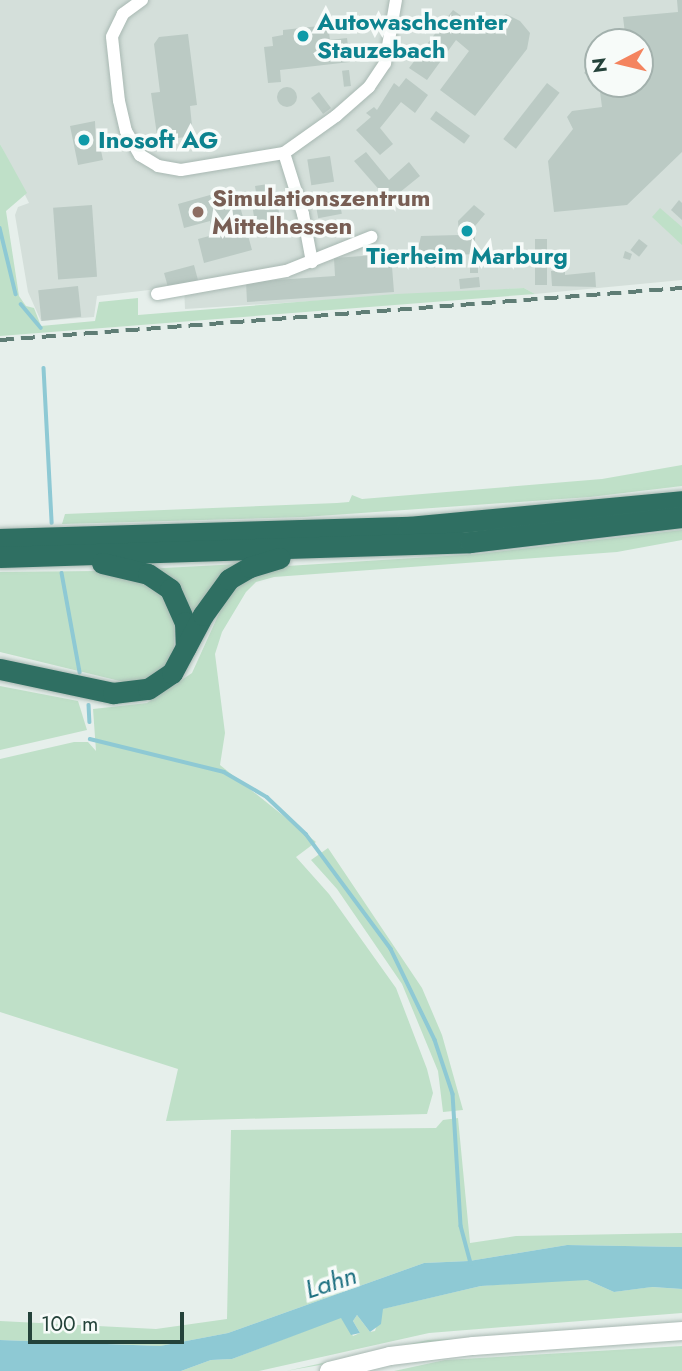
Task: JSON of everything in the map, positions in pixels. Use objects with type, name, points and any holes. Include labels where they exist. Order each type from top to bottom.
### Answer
[{"type":"highway","points":[[0,539],[408,527],[682,501]]},
{"type":"highway","points":[[0,556],[470,542],[682,517]]},
{"type":"highway","points":[[0,669],[99,691],[138,692],[165,680],[186,649],[213,599],[239,572],[282,558],[362,547]]},
{"type":"highway","points":[[55,556],[135,570],[160,581],[182,609],[186,649]]},
{"type":"highway","points":[[0,674],[23,675]]},
{"type":"street","points":[[142,0],[123,14],[111,47],[123,119],[140,155],[158,166],[181,170],[284,153],[336,116],[379,75],[389,52],[396,0]]},
{"type":"street","points":[[284,153],[303,214],[312,262]]},
{"type":"street","points":[[157,294],[200,289],[312,262],[371,237]]},
{"type":"street","points":[[329,1371],[390,1356],[473,1346],[682,1331]]},
{"type":"shaded area","points":[[0,0],[682,0],[682,280],[535,294],[524,288],[185,309],[184,286],[97,296],[94,317],[41,321],[28,292],[15,215],[18,207],[29,203],[0,144]]},
{"type":"green space","points":[[0,144],[27,193],[6,211],[19,296],[26,306],[34,308],[41,326],[95,321],[99,302],[138,298],[138,315],[396,294],[524,288],[535,294],[0,336]]},
{"type":"green space","points":[[660,208],[682,227],[682,245],[652,217]]},
{"type":"green space","points":[[682,465],[682,486],[590,497],[304,517],[62,524],[65,514],[337,503],[349,502],[352,495],[362,499],[602,479]]},
{"type":"green space","points":[[682,530],[682,540],[617,552],[274,577],[256,582],[246,592],[222,632],[215,654],[225,733],[220,765],[316,842],[296,857],[329,894],[396,988],[427,1069],[433,1093],[427,1114],[166,1121],[178,1069],[0,1012],[0,759],[74,742],[88,742],[96,751],[93,709],[147,703],[192,673],[231,587],[271,567],[478,554]]},
{"type":"green space","points":[[239,564],[192,631],[145,569]]},
{"type":"green space","points":[[97,571],[157,587],[175,616],[174,655],[168,665],[146,681],[124,682],[0,652],[0,572]]},
{"type":"green space","points":[[0,686],[78,701],[87,730],[0,750]]},
{"type":"green space","points":[[328,848],[422,988],[442,1035],[463,1110],[443,1112],[438,1071],[402,984],[337,889],[311,860]]},
{"type":"green space","points":[[458,1118],[470,1243],[516,1236],[682,1233],[682,1247],[567,1245],[469,1261],[424,1263],[228,1333],[160,1346],[0,1340],[0,1321],[156,1329],[227,1319],[231,1130],[436,1128],[443,1120]]},
{"type":"green space","points":[[549,1280],[587,1280],[614,1292],[651,1287],[682,1289],[682,1313],[429,1333],[259,1371],[181,1371],[211,1360],[232,1359],[341,1317],[353,1336],[360,1333],[353,1321],[357,1315],[370,1332],[375,1331],[382,1309],[481,1286]]},
{"type":"green space","points":[[428,1340],[455,1341],[286,1371]]},
{"type":"green space","points":[[682,1346],[682,1371],[394,1371],[445,1360]]},
{"type":"water","points":[[567,1245],[682,1247],[682,1289],[652,1287],[614,1292],[587,1280],[481,1286],[383,1309],[381,1324],[370,1332],[357,1315],[353,1321],[360,1333],[351,1335],[341,1318],[232,1359],[211,1360],[181,1371],[0,1371],[0,1340],[160,1346],[228,1333],[424,1263],[469,1261]]},
{"type":"building","points":[[677,0],[682,0],[682,152],[627,205],[554,212],[548,161],[573,129],[567,117],[572,111],[602,107],[601,98],[654,98],[654,28],[624,28],[623,17],[678,12]]},
{"type":"building","points":[[453,10],[484,32],[492,21],[506,14],[520,21],[530,33],[527,49],[475,116],[440,90],[469,51],[456,40],[427,80],[409,68]]},
{"type":"building","points":[[328,25],[330,40],[347,38],[350,62],[280,70],[281,82],[268,83],[264,47],[273,46],[272,37],[283,35],[283,30]]},
{"type":"building","points":[[188,34],[197,105],[190,106],[193,136],[163,140],[157,135],[151,93],[160,92],[154,44],[159,37]]},
{"type":"building","points":[[349,70],[351,86],[344,87],[342,71]]},
{"type":"building","points":[[406,78],[428,95],[415,113],[401,102],[380,128],[393,144],[380,155],[356,130],[371,117],[366,113],[374,107],[377,110],[394,83],[399,87]]},
{"type":"building","points":[[547,83],[560,93],[516,149],[503,139]]},
{"type":"building","points":[[287,87],[294,90],[297,97],[294,104],[287,107],[280,104],[277,97],[280,90]]},
{"type":"building","points":[[319,92],[331,108],[323,114],[311,98]]},
{"type":"building","points":[[436,111],[470,136],[464,144],[430,119]]},
{"type":"building","name":"Inosoft AG","points":[[95,121],[96,147],[100,146],[103,160],[78,165],[70,126]]},
{"type":"building","points":[[366,152],[389,180],[409,162],[420,176],[389,201],[354,161]]},
{"type":"building","points":[[330,156],[334,182],[311,185],[307,160]]},
{"type":"building","points":[[268,184],[269,190],[275,189],[281,224],[256,228],[250,193],[256,192],[255,186]]},
{"type":"building","points":[[235,188],[252,250],[204,263],[198,239],[213,235],[210,221],[184,228],[178,204]]},
{"type":"building","points":[[338,194],[342,214],[318,218],[314,199]]},
{"type":"building","points":[[679,200],[682,203],[682,220],[671,210]]},
{"type":"building","points":[[92,205],[97,277],[58,280],[53,208]]},
{"type":"building","name":"Tierheim Marburg","points":[[474,205],[485,214],[475,226],[475,254],[416,257],[421,236],[459,235],[458,221]]},
{"type":"building","points":[[535,239],[547,239],[547,285],[535,285]]},
{"type":"building","points":[[639,239],[648,246],[639,257],[630,250]]},
{"type":"building","points":[[625,251],[632,254],[630,260],[623,258]]},
{"type":"building","points":[[391,254],[394,292],[247,302],[246,282],[335,276],[334,258]]},
{"type":"building","points":[[470,260],[478,260],[478,273],[470,273]]},
{"type":"building","points":[[194,265],[199,284],[168,287],[164,273]]},
{"type":"building","points":[[565,270],[565,275],[595,272],[596,287],[552,286],[551,271]]},
{"type":"building","points":[[479,277],[480,287],[460,289],[459,279]]},
{"type":"building","points":[[78,286],[81,317],[41,321],[38,290]]},
{"type":"waterway","points":[[0,228],[16,294]]},
{"type":"waterway","points":[[21,304],[41,328]]},
{"type":"waterway","points":[[44,368],[52,523]]},
{"type":"waterway","points":[[62,573],[80,672]]},
{"type":"waterway","points":[[89,705],[90,722]]},
{"type":"waterway","points":[[90,739],[224,772],[267,797],[306,834],[391,949],[435,1040],[453,1094],[461,1226],[471,1264]]},
{"type":"railway","points":[[0,340],[682,288]]},
{"type":"place","name":"Autowaschcenter Stauzebach","points":[[303,36]]},
{"type":"place","name":"Inosoft AG","points":[[84,140]]},
{"type":"place","name":"Simulationszentrum Mittelhessen","points":[[198,212]]},
{"type":"place","name":"Tierheim Marburg","points":[[467,231]]},
{"type":"water label","name":"Lahn","points":[[331,1283]]}]
